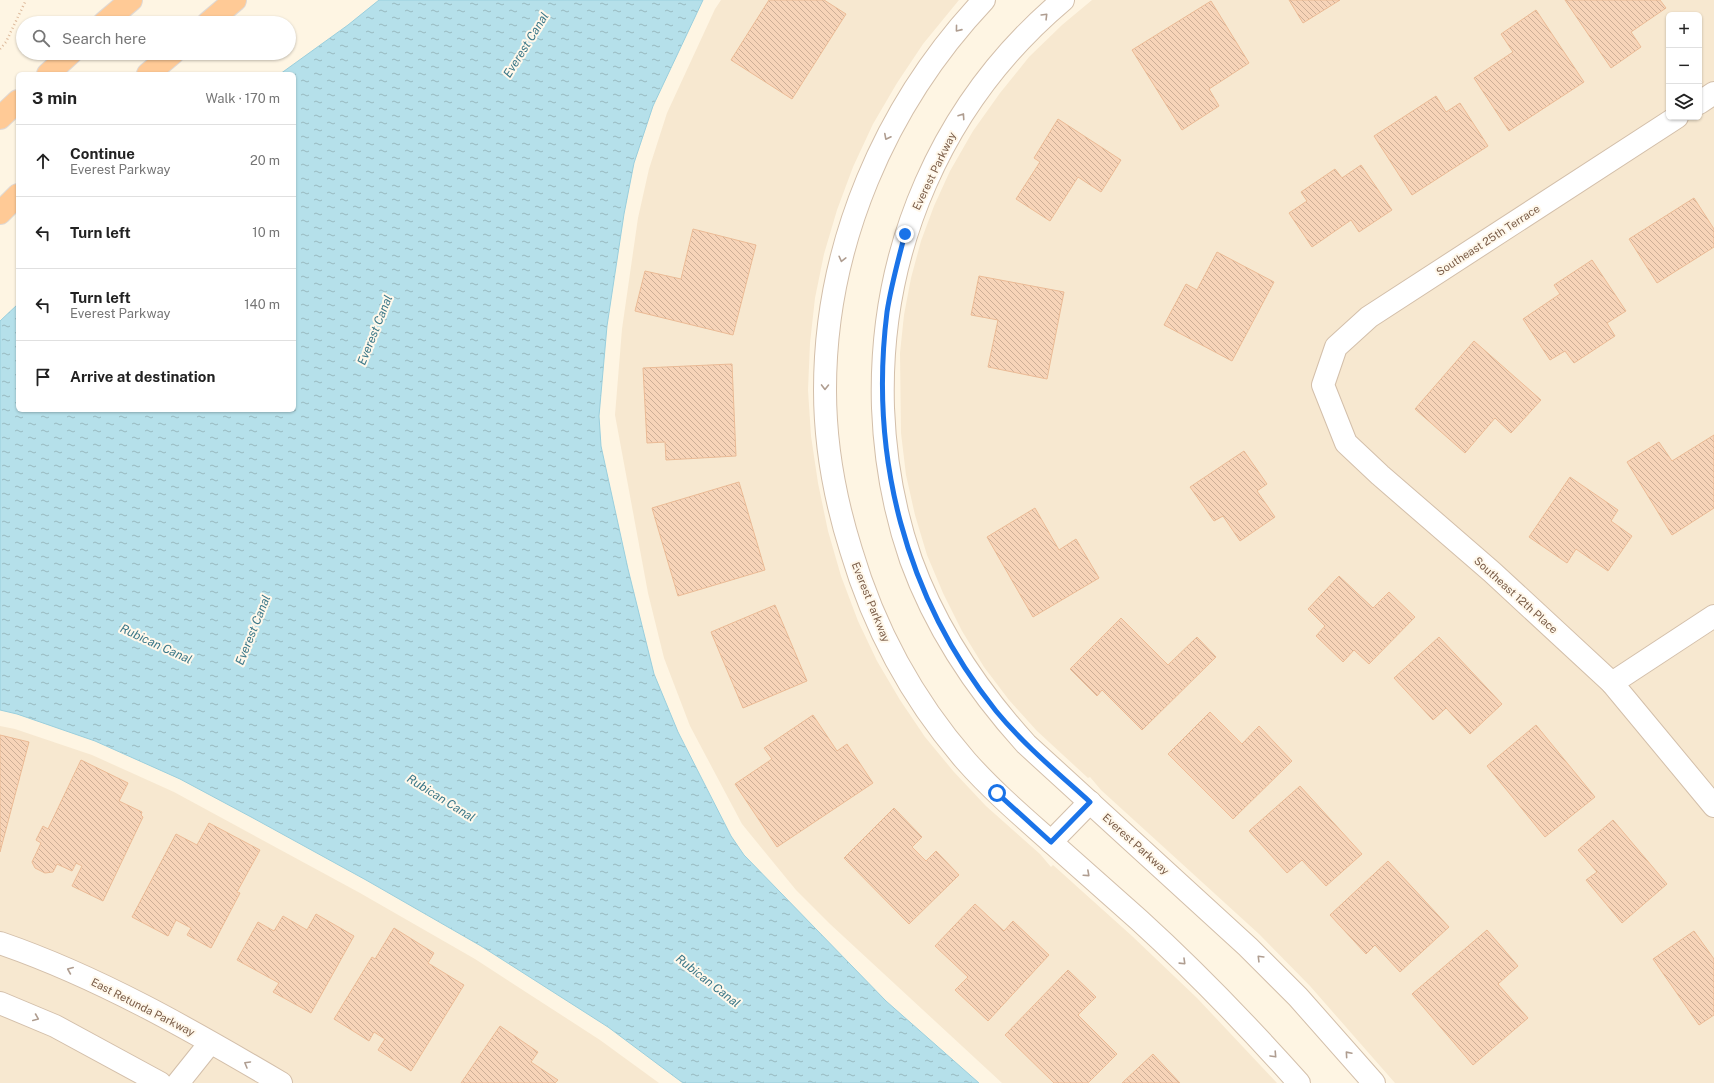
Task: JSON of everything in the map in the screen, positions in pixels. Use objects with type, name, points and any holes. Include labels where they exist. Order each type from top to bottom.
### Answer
[{"type":"highway","points":[[112,16],[131,0]]},
{"type":"highway","points":[[216,16],[235,0]]},
{"type":"highway","points":[[50,72],[63,60]]},
{"type":"highway","points":[[150,72],[165,60]]},
{"type":"highway","points":[[0,118],[16,103]]},
{"type":"highway","points":[[0,213],[16,197]]},
{"type":"street","name":"Everest Parkway","points":[[984,0],[937,55],[911,94],[881,148],[854,216],[841,259],[835,288],[827,346],[825,391],[828,436],[834,482],[844,527],[857,571],[873,614],[892,654],[918,698],[939,728],[966,761],[997,793],[1143,924],[1208,986],[1299,1083]]},
{"type":"street","name":"Everest Parkway","points":[[1063,0],[1017,45],[986,81],[959,121],[935,162],[918,198],[903,242],[895,273],[888,311],[884,350],[883,396],[884,433],[889,476],[899,519],[911,560],[928,600],[948,639],[971,676],[997,711],[1026,744],[1248,947],[1298,997],[1374,1083]]},
{"type":"street","points":[[1702,101],[1714,93]]},
{"type":"street","name":"Southeast 25th Terrace","points":[[1323,385],[1336,347],[1369,317],[1672,120]]},
{"type":"street","name":"Southeast 12th Place","points":[[1323,385],[1346,443],[1380,475],[1492,572],[1612,683],[1714,806]]},
{"type":"street","points":[[1612,683],[1714,616]]},
{"type":"street","points":[[1051,842],[1090,802]]},
{"type":"street","name":"East Retunda Parkway","points":[[0,943],[72,971],[178,1024],[281,1083]]},
{"type":"street","points":[[0,1003],[55,1026],[160,1083]]},
{"type":"street","points":[[178,1083],[210,1042]]},
{"type":"path","points":[[18,16],[26,0]]},
{"type":"path","points":[[0,49],[6,42],[16,21]]},
{"type":"shaded area","points":[[721,0],[959,0],[923,44],[897,83],[873,124],[853,167],[837,210],[824,254],[815,298],[810,343],[808,390],[811,436],[818,483],[828,531],[841,576],[858,621],[877,661],[900,700],[925,737],[954,772],[986,806],[1040,854],[1051,867],[1053,865],[1132,936],[1197,998],[1277,1083],[1002,1083],[830,924],[796,890],[742,824],[690,726],[664,658],[648,593],[615,415],[622,329],[638,218],[649,169],[667,113],[715,9]]},
{"type":"shaded area","points":[[1092,0],[1714,0],[1714,1083],[1395,1083],[1310,986],[1259,934],[1101,790],[1090,777],[1088,778],[1037,731],[1009,700],[984,667],[962,631],[943,593],[927,555],[915,515],[906,475],[901,433],[900,353],[904,315],[911,278],[921,241],[934,206],[950,171],[973,131],[1000,93],[1029,57],[1062,25]]},
{"type":"shaded area","points":[[0,726],[15,729],[92,755],[174,792],[360,893],[475,959],[600,1040],[659,1083],[0,1083]]},
{"type":"water","points":[[379,0],[703,0],[653,106],[634,163],[624,214],[607,326],[599,416],[601,446],[628,569],[654,674],[678,732],[731,836],[744,855],[886,1001],[979,1083],[683,1083],[608,1027],[481,946],[366,880],[253,818],[180,779],[95,741],[17,714],[0,710],[0,321],[16,306],[16,412],[296,412],[296,72],[283,72],[348,25]]},
{"type":"building","points":[[769,0],[824,0],[846,14],[792,99],[731,60]]},
{"type":"building","points":[[1289,0],[1340,0],[1303,23]]},
{"type":"building","points":[[1565,0],[1660,0],[1666,8],[1631,32],[1641,47],[1611,68]]},
{"type":"building","points":[[1211,1],[1249,63],[1209,89],[1219,106],[1182,130],[1132,50]]},
{"type":"building","points":[[1536,10],[1584,82],[1509,131],[1474,78],[1513,52],[1501,34]]},
{"type":"building","points":[[1436,96],[1446,112],[1460,103],[1488,146],[1412,195],[1374,136]]},
{"type":"building","points":[[1058,119],[1121,160],[1101,192],[1078,177],[1050,221],[1016,199],[1040,162],[1034,158]]},
{"type":"building","points":[[1361,165],[1392,210],[1359,232],[1351,220],[1312,247],[1289,213],[1307,201],[1301,192],[1335,169],[1342,178]]},
{"type":"building","points":[[1694,198],[1714,229],[1714,247],[1657,283],[1629,239]]},
{"type":"building","points":[[693,229],[756,245],[733,335],[635,311],[645,271],[681,279]]},
{"type":"building","points":[[1217,252],[1274,282],[1232,361],[1164,325],[1186,284],[1197,290]]},
{"type":"building","points":[[1592,260],[1626,311],[1607,323],[1615,336],[1574,363],[1565,351],[1550,360],[1523,319],[1560,294],[1554,285]]},
{"type":"building","points":[[979,276],[1064,292],[1047,379],[988,367],[998,320],[971,315]]},
{"type":"building","points":[[1474,341],[1541,400],[1511,433],[1495,418],[1465,453],[1415,409]]},
{"type":"building","points":[[732,364],[736,456],[666,460],[665,442],[647,443],[643,368]]},
{"type":"building","points":[[1714,435],[1714,508],[1672,535],[1627,462],[1659,442],[1672,461]]},
{"type":"building","points":[[1244,451],[1267,484],[1257,491],[1275,517],[1240,541],[1223,516],[1214,521],[1190,487]]},
{"type":"building","points":[[1570,477],[1618,510],[1611,521],[1632,536],[1608,571],[1576,549],[1567,563],[1529,537]]},
{"type":"building","points":[[739,482],[765,570],[678,596],[652,508]]},
{"type":"building","points":[[1035,508],[1059,550],[1076,539],[1099,578],[1033,617],[987,537]]},
{"type":"building","points":[[1339,576],[1373,608],[1389,592],[1415,617],[1369,664],[1354,650],[1343,662],[1316,636],[1325,626],[1308,609]]},
{"type":"building","points":[[775,605],[807,681],[743,708],[711,632]]},
{"type":"building","points":[[1121,618],[1168,665],[1197,637],[1216,657],[1142,730],[1102,690],[1097,696],[1070,669]]},
{"type":"building","points":[[1439,637],[1502,704],[1470,734],[1446,708],[1433,720],[1394,678]]},
{"type":"building","points":[[1210,712],[1242,744],[1259,726],[1292,761],[1233,819],[1168,754]]},
{"type":"building","points":[[813,715],[837,751],[847,744],[873,783],[777,847],[735,784],[772,759],[764,748]]},
{"type":"building","points":[[1536,725],[1595,797],[1545,837],[1487,766]]},
{"type":"building","points":[[0,735],[29,742],[0,852]]},
{"type":"building","points":[[81,760],[128,783],[119,801],[142,812],[141,815],[143,817],[103,901],[72,886],[82,866],[76,863],[72,871],[57,864],[53,872],[45,873],[35,868],[32,862],[41,843],[36,840],[43,826],[48,829]]},
{"type":"building","points":[[1300,786],[1362,854],[1326,886],[1302,860],[1287,873],[1249,831]]},
{"type":"building","points":[[894,808],[922,837],[912,847],[926,861],[936,851],[959,875],[909,924],[844,858]]},
{"type":"building","points":[[1613,820],[1667,884],[1622,923],[1586,880],[1597,872],[1578,850]]},
{"type":"building","points":[[209,823],[260,850],[237,892],[240,893],[211,948],[187,935],[191,928],[176,920],[168,936],[132,917],[176,834],[197,845]]},
{"type":"building","points":[[1388,861],[1449,927],[1400,972],[1375,945],[1366,954],[1330,915]]},
{"type":"building","points":[[975,904],[1004,931],[1013,921],[1049,955],[988,1021],[955,990],[968,977],[935,946]]},
{"type":"building","points":[[316,914],[354,936],[311,1013],[273,992],[279,983],[237,960],[258,922],[274,931],[283,916],[307,930]]},
{"type":"building","points":[[394,928],[434,953],[428,963],[464,985],[411,1071],[378,1050],[385,1039],[374,1032],[369,1041],[334,1019],[372,957],[375,959]]},
{"type":"building","points":[[1487,930],[1518,966],[1498,984],[1528,1018],[1473,1065],[1412,994]]},
{"type":"building","points":[[1694,931],[1714,959],[1714,1015],[1699,1025],[1653,959]]},
{"type":"building","points":[[1068,970],[1096,997],[1078,1015],[1117,1054],[1088,1083],[1054,1083],[1005,1035]]},
{"type":"building","points":[[500,1026],[538,1052],[531,1062],[558,1080],[555,1083],[461,1083]]},
{"type":"building","points":[[1153,1054],[1180,1083],[1122,1083]]},
{"type":"route","points":[[905,234],[895,273],[888,311],[884,350],[883,389],[884,433],[889,476],[899,519],[911,560],[928,600],[948,639],[971,676],[997,711],[1026,744],[1090,802],[1051,842],[997,793]]},
{"type":"water label","name":"Everest Canal","points":[[526,45]]},
{"type":"water label","name":"Everest Canal","points":[[375,330]]},
{"type":"water label","name":"Everest Canal","points":[[253,630]]},
{"type":"water label","name":"Rubican Canal","points":[[156,644]]},
{"type":"water label","name":"Rubican Canal","points":[[441,798]]},
{"type":"water label","name":"Rubican Canal","points":[[708,981]]}]
